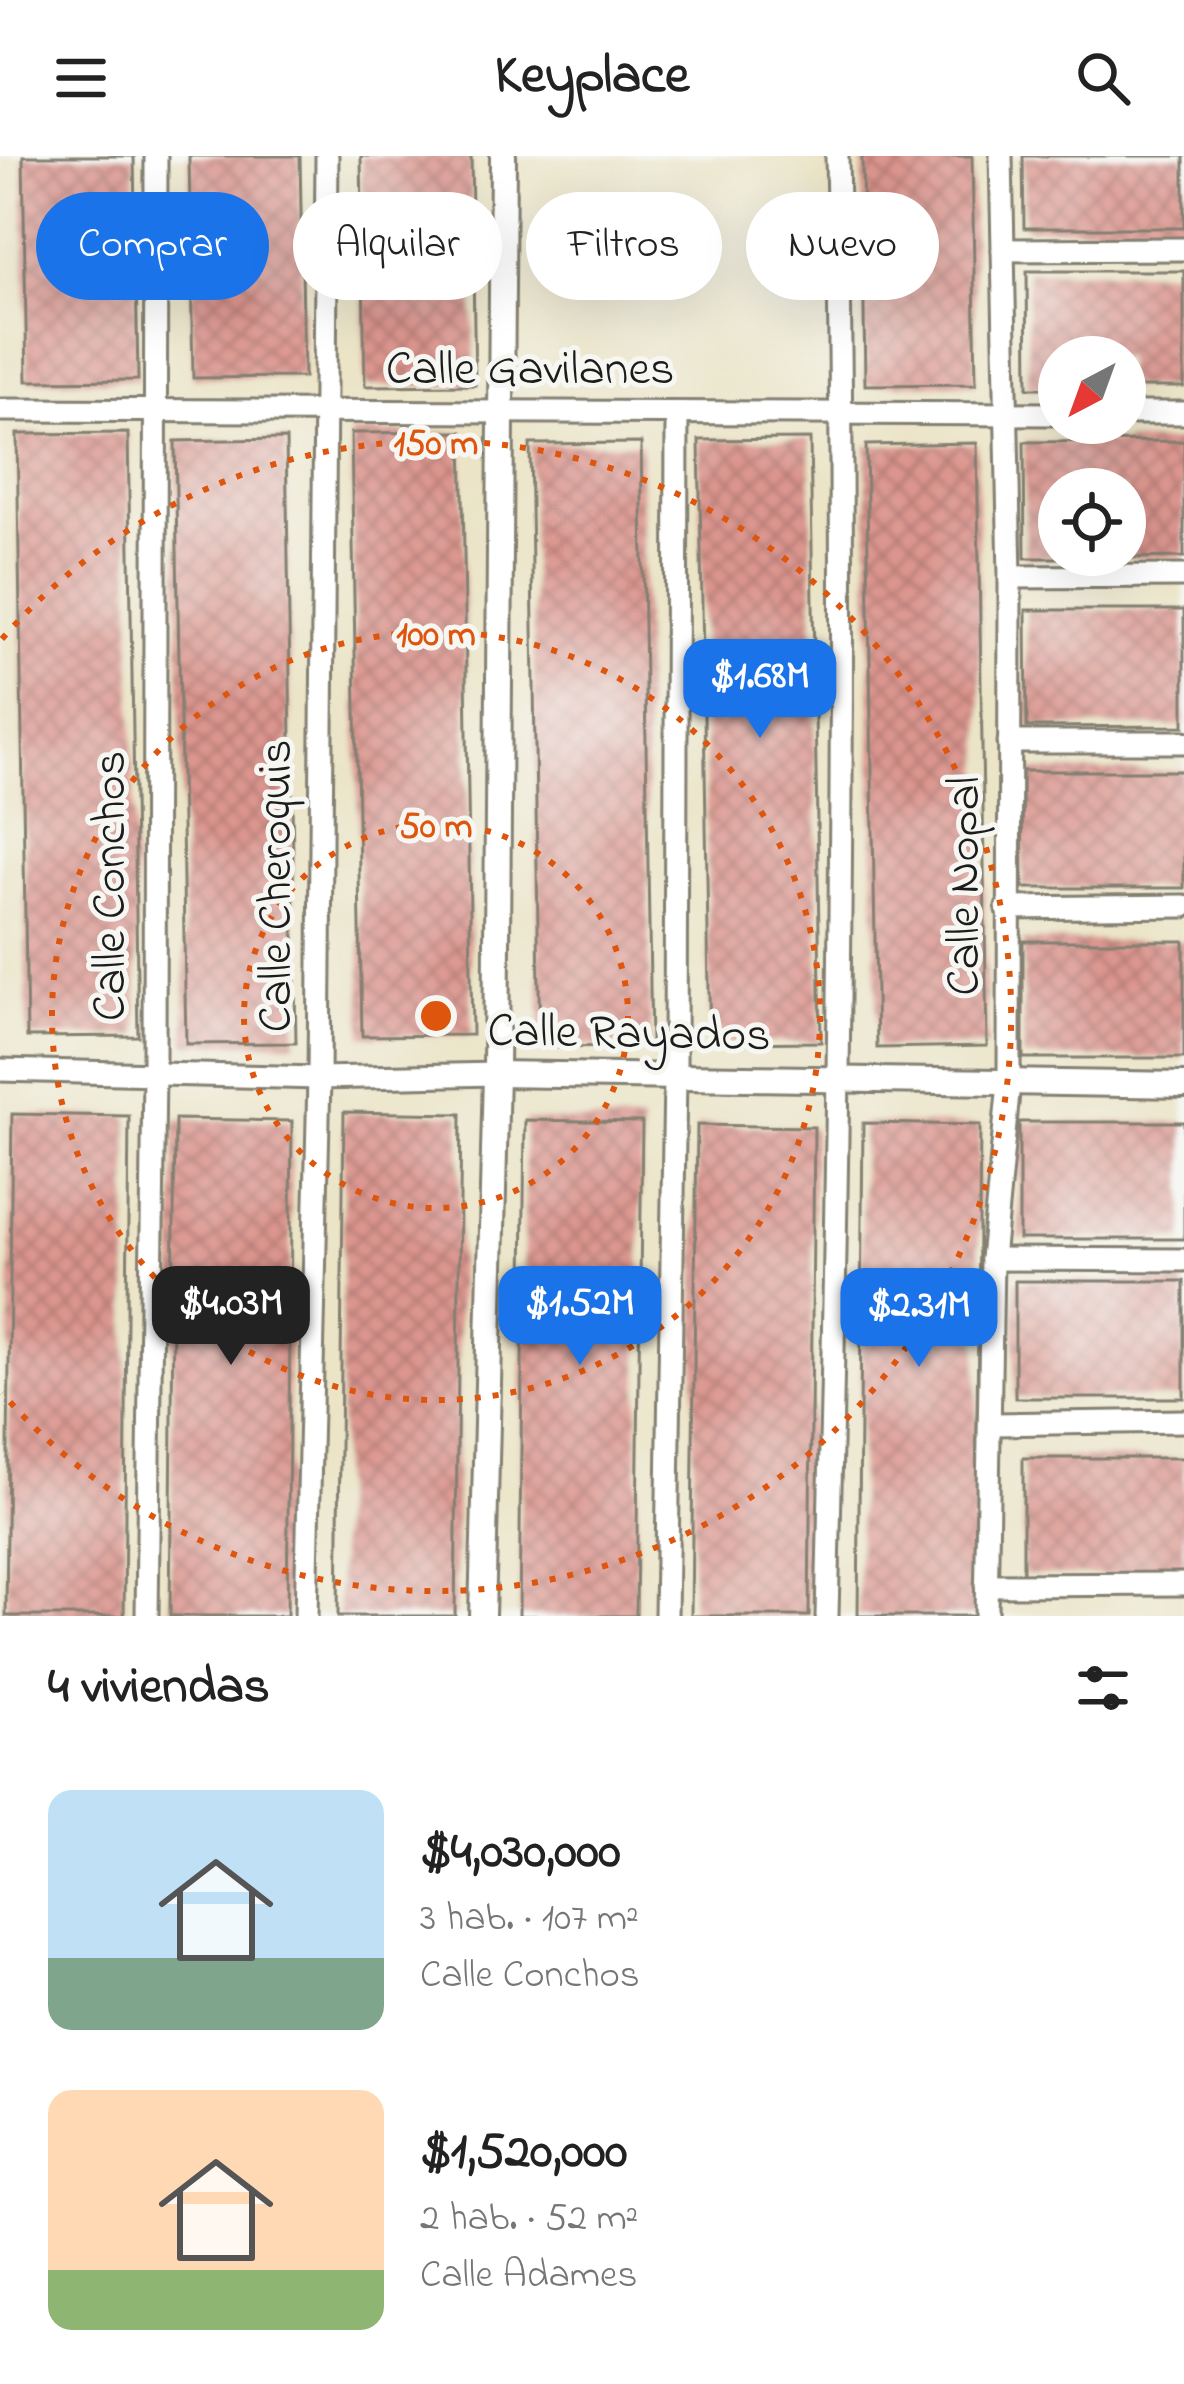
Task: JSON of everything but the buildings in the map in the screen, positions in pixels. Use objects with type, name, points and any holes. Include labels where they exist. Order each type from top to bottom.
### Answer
[{"type":"street","name":"Calle Conchos","points":[[147,1616],[154,1072],[156,156]]},
{"type":"street","name":"Calle Cheroquis","points":[[306,1616],[319,1078],[327,156]]},
{"type":"street","points":[[482,1616],[496,1074],[503,156]]},
{"type":"street","points":[[827,1616],[840,1080],[843,415],[837,156]]},
{"type":"street","name":"Calle Nopal","points":[[986,1616],[992,1259],[1009,1083],[1010,577],[1001,156]]},
{"type":"street","points":[[1004,250],[1184,248]]},
{"type":"street","name":"Calle Gavilanes","points":[[0,410],[1038,414]]},
{"type":"street","points":[[666,1616],[675,1078],[677,413]]},
{"type":"street","points":[[1146,413],[1184,413]]},
{"type":"street","points":[[1010,577],[1184,576]]},
{"type":"street","points":[[1009,742],[1184,742]]},
{"type":"street","points":[[1007,908],[1184,906]]},
{"type":"street","name":"Calle Rayados","points":[[0,1070],[319,1078],[496,1074],[1184,1084]]},
{"type":"street","points":[[992,1259],[1184,1260]]},
{"type":"street","points":[[991,1424],[1184,1420]]},
{"type":"street","points":[[986,1585],[1184,1584]]}]
